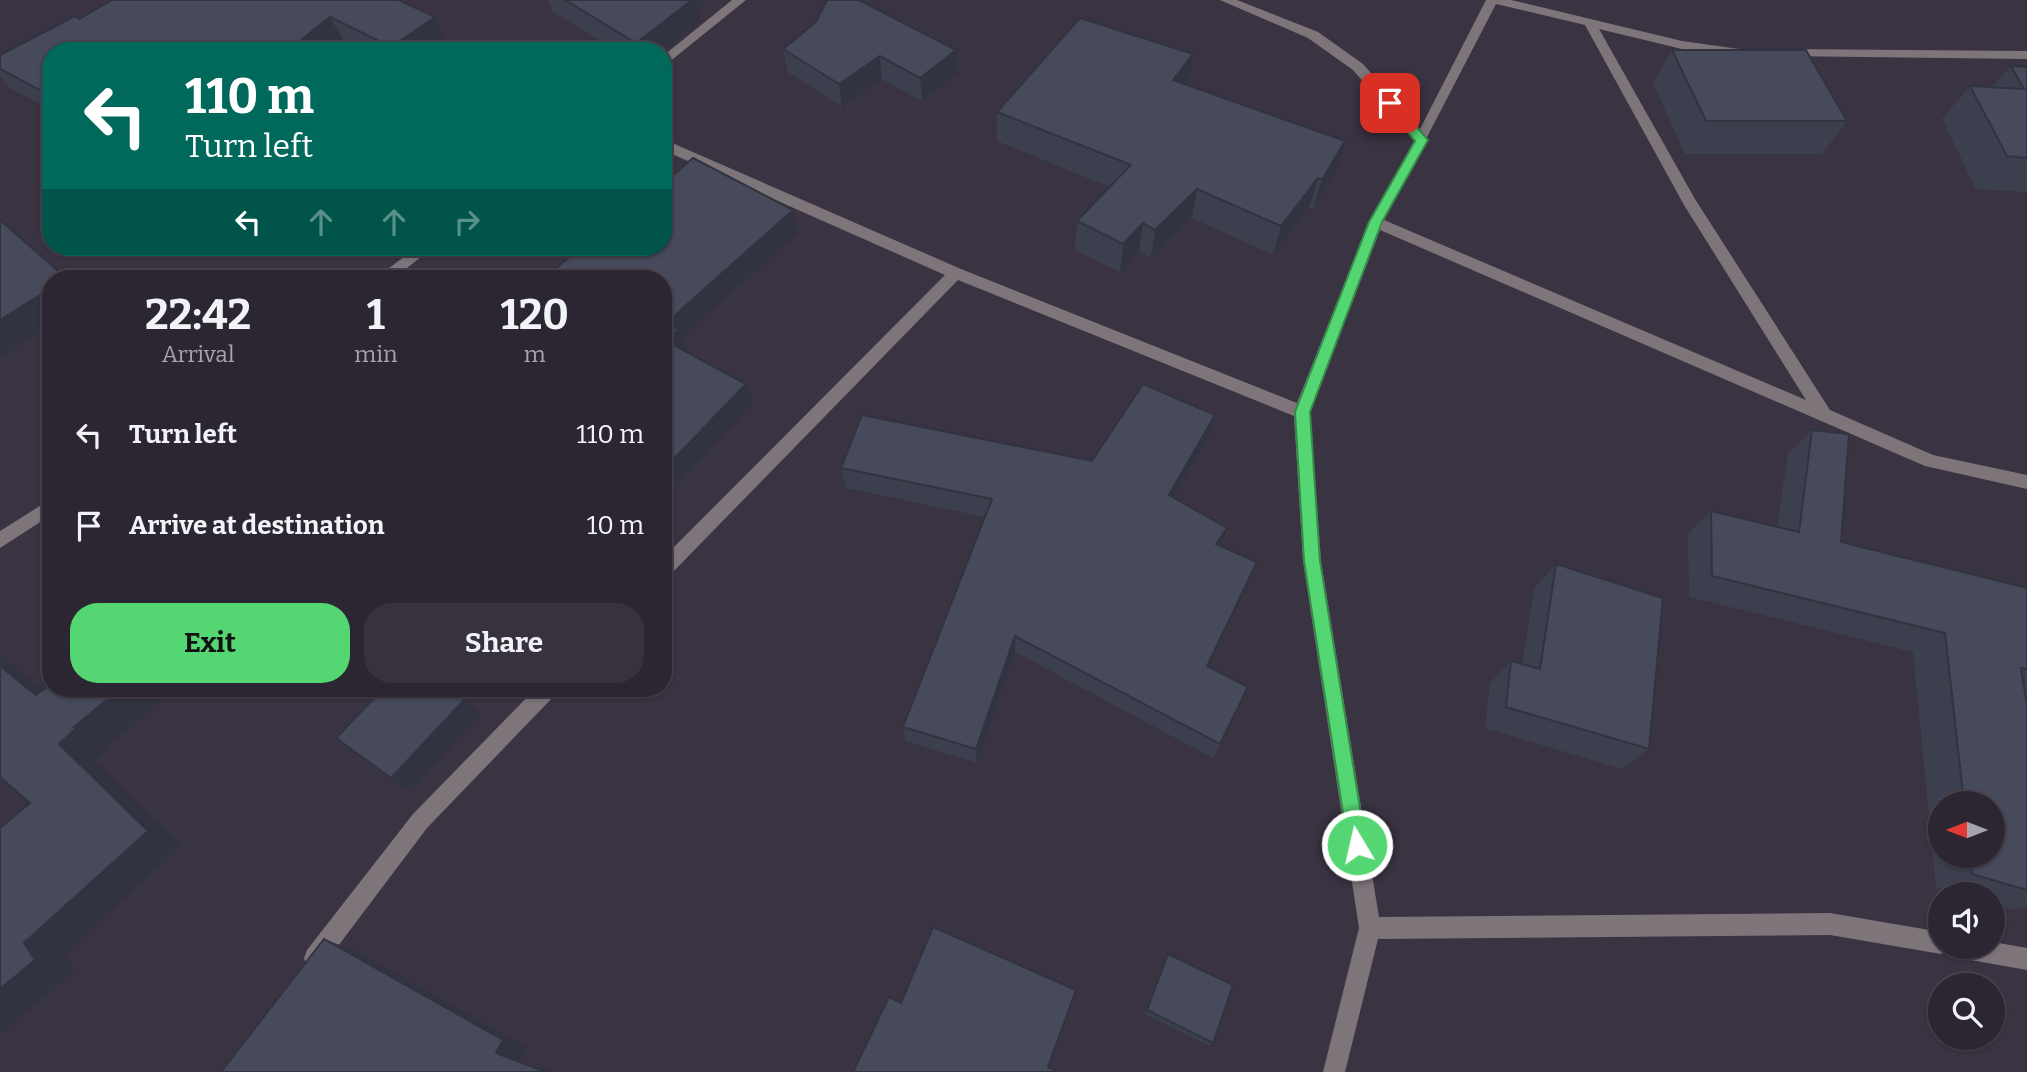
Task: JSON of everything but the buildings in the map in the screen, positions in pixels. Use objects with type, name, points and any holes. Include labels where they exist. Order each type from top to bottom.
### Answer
[{"type":"street","points":[[672,56],[740,0]]},
{"type":"street","points":[[1226,0],[1313,35],[1358,67],[1421,140]]},
{"type":"street","points":[[1334,1072],[1370,928],[1312,561],[1302,412],[1376,222],[1493,0],[1682,45],[1748,53]]},
{"type":"street","points":[[1589,22],[1689,201],[1824,415]]},
{"type":"street","points":[[1773,53],[2027,55]]},
{"type":"street","points":[[672,148],[956,273],[1302,412]]},
{"type":"street","points":[[1376,222],[1931,461],[2027,482]]},
{"type":"street","points":[[394,270],[414,256]]},
{"type":"street","points":[[672,561],[956,273]]},
{"type":"street","points":[[0,540],[42,512]]},
{"type":"street","points":[[303,974],[420,821],[540,697]]},
{"type":"street","points":[[1370,928],[1830,924],[1928,941]]},
{"type":"street","points":[[2005,955],[2027,959]]},
{"type":"route","points":[[1357,845],[1312,561],[1302,412],[1328,352],[1376,222],[1421,140],[1390,103]]}]
